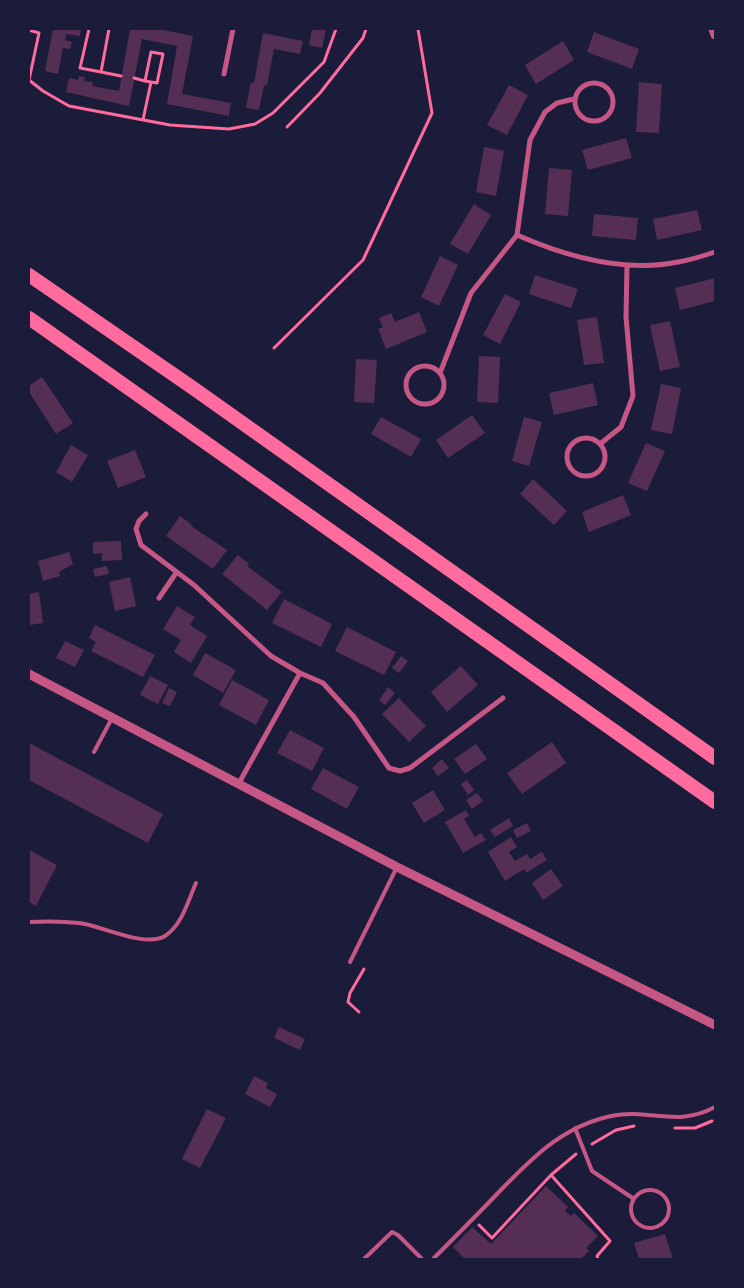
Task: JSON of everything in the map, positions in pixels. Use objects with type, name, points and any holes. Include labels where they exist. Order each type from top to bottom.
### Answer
[{"type":"highway","points":[[29,275],[193,388],[715,758]]},
{"type":"highway","points":[[29,318],[715,802]]},
{"type":"street","points":[[224,74],[233,29]]},
{"type":"street","points":[[713,29],[715,36]]},
{"type":"street","points":[[440,372],[435,368],[423,366],[412,371],[408,376],[406,389],[412,400],[424,405],[436,402],[441,397],[445,385],[440,372],[471,293],[517,235],[530,140],[545,112],[556,103],[574,99],[580,88],[585,84],[598,83],[608,89],[613,101],[609,114],[605,118],[592,122],[580,116],[574,105],[574,99]]},
{"type":"street","points":[[517,235],[553,251],[597,262],[627,265],[676,263],[715,252]]},
{"type":"street","points":[[600,444],[620,426],[633,396],[626,317],[627,265]]},
{"type":"street","points":[[583,437],[596,440],[600,444],[605,456],[601,469],[596,473],[584,476],[572,471],[566,460],[568,448],[572,443],[583,437]]},
{"type":"street","points":[[146,514],[139,521],[136,529],[141,545],[226,613],[247,636],[271,656],[300,673],[323,683],[354,717],[389,768],[400,771],[410,768],[504,698]]},
{"type":"street","points":[[159,598],[176,573]]},
{"type":"street","points":[[239,783],[300,673]]},
{"type":"street","points":[[29,674],[397,867],[715,1025]]},
{"type":"lane","points":[[94,752],[112,718]]},
{"type":"lane","points":[[350,962],[397,867]]},
{"type":"lane","points":[[29,922],[80,923],[119,932],[146,941],[156,939],[164,936],[179,922],[196,883]]},
{"type":"lane","points":[[433,1259],[540,1151],[575,1128],[614,1116],[638,1115],[684,1118],[701,1115],[715,1107]]},
{"type":"lane","points":[[575,1128],[592,1171],[634,1200]]},
{"type":"lane","points":[[644,1191],[657,1191],[667,1200],[669,1206],[667,1219],[663,1224],[652,1228],[641,1226],[633,1217],[634,1200],[644,1191]]},
{"type":"lane","points":[[364,1259],[392,1232],[398,1235],[422,1259]]},
{"type":"path","points":[[89,29],[80,68],[122,76]]},
{"type":"path","points":[[101,72],[109,29]]},
{"type":"path","points":[[29,30],[40,33],[29,80],[43,91],[69,106],[170,125],[229,129],[255,124],[273,113],[324,62],[329,54],[336,29]]},
{"type":"path","points":[[287,127],[320,93],[363,38],[366,29]]},
{"type":"path","points":[[274,348],[363,260],[432,113],[418,29]]},
{"type":"path","points":[[134,78],[146,81],[157,83],[163,54],[151,52],[146,81]]},
{"type":"path","points":[[143,120],[151,82]]},
{"type":"path","points":[[359,1012],[348,1002],[350,993],[364,969]]},
{"type":"path","points":[[666,1128],[695,1128],[715,1119]]},
{"type":"path","points":[[473,1219],[492,1238],[550,1175],[583,1149],[616,1130],[639,1126]]},
{"type":"path","points":[[550,1175],[610,1241],[598,1256],[598,1259]]},
{"type":"building","points":[[53,29],[81,29],[80,36],[66,34],[65,40],[72,42],[70,49],[63,48],[58,74],[45,71]]},
{"type":"building","points":[[130,29],[158,29],[193,36],[182,94],[231,103],[229,116],[167,104],[177,46],[142,39],[129,106],[66,92],[69,78],[78,80],[79,76],[85,77],[84,81],[93,82],[92,86],[119,91]]},
{"type":"building","points":[[312,29],[326,29],[322,48],[309,45]]},
{"type":"building","points":[[594,32],[639,49],[632,69],[587,52]]},
{"type":"building","points":[[263,33],[303,41],[300,54],[274,49],[267,85],[264,85],[259,110],[246,108],[251,82],[254,83]]},
{"type":"building","points":[[563,41],[574,60],[536,84],[525,65]]},
{"type":"building","points":[[639,82],[662,84],[659,133],[636,132]]},
{"type":"building","points":[[509,85],[528,95],[507,135],[487,125]]},
{"type":"building","points":[[626,138],[632,158],[588,170],[582,150]]},
{"type":"building","points":[[484,147],[504,151],[496,196],[476,192]]},
{"type":"building","points":[[549,168],[572,170],[568,216],[545,214]]},
{"type":"building","points":[[474,204],[491,215],[468,254],[450,244]]},
{"type":"building","points":[[697,210],[702,230],[657,240],[653,219]]},
{"type":"building","points":[[594,214],[638,218],[636,240],[592,236]]},
{"type":"building","points":[[440,256],[458,265],[439,306],[421,297]]},
{"type":"building","points":[[535,275],[578,289],[571,308],[529,294]]},
{"type":"building","points":[[715,278],[715,301],[680,310],[675,288]]},
{"type":"building","points":[[505,294],[521,302],[500,344],[483,335]]},
{"type":"building","points":[[419,312],[427,332],[386,349],[378,329],[383,327],[379,318],[391,313],[395,322]]},
{"type":"building","points":[[597,317],[604,363],[584,365],[577,320]]},
{"type":"building","points":[[670,321],[680,367],[660,371],[650,325]]},
{"type":"building","points":[[479,356],[500,357],[498,403],[477,402]]},
{"type":"building","points":[[356,359],[377,360],[374,403],[354,402]]},
{"type":"building","points":[[42,377],[73,423],[56,434],[29,392],[29,386]]},
{"type":"building","points":[[593,383],[598,405],[554,415],[549,393]]},
{"type":"building","points":[[661,384],[681,388],[672,434],[651,430]]},
{"type":"building","points":[[472,415],[485,433],[448,458],[436,440]]},
{"type":"building","points":[[381,417],[421,439],[411,457],[371,434]]},
{"type":"building","points":[[524,417],[542,422],[529,466],[512,461]]},
{"type":"building","points":[[646,443],[665,451],[647,491],[628,483]]},
{"type":"building","points":[[71,445],[88,455],[72,482],[56,472]]},
{"type":"building","points":[[135,450],[146,477],[118,488],[107,461]]},
{"type":"building","points":[[533,479],[567,511],[554,525],[520,494]]},
{"type":"building","points":[[623,495],[631,515],[589,532],[582,512]]},
{"type":"building","points":[[180,516],[191,526],[227,550],[213,569],[166,536]]},
{"type":"building","points":[[121,541],[122,560],[102,561],[102,553],[93,554],[93,542]]},
{"type":"building","points":[[69,552],[73,564],[59,572],[60,576],[43,581],[38,561]]},
{"type":"building","points":[[238,555],[249,564],[247,566],[282,592],[267,610],[222,574]]},
{"type":"building","points":[[107,566],[109,574],[95,577],[93,569]]},
{"type":"building","points":[[130,577],[136,606],[115,611],[109,582]]},
{"type":"building","points":[[39,592],[43,623],[29,625],[29,594]]},
{"type":"building","points":[[284,599],[332,624],[321,647],[272,623]]},
{"type":"building","points":[[177,606],[195,617],[190,625],[207,636],[191,663],[174,652],[181,640],[163,629]]},
{"type":"building","points":[[95,625],[155,655],[143,677],[91,651],[96,642],[89,638]]},
{"type":"building","points":[[347,627],[396,652],[384,675],[335,651]]},
{"type":"building","points":[[65,641],[84,650],[75,667],[56,658]]},
{"type":"building","points":[[205,653],[236,670],[223,693],[193,675]]},
{"type":"building","points":[[401,656],[408,661],[399,673],[392,668]]},
{"type":"building","points":[[461,666],[478,685],[447,712],[431,692]]},
{"type":"building","points":[[150,676],[168,685],[158,704],[140,695]]},
{"type":"building","points":[[232,680],[269,700],[256,725],[219,705]]},
{"type":"building","points":[[388,687],[395,693],[385,705],[379,700]]},
{"type":"building","points":[[169,688],[177,692],[170,706],[162,703]]},
{"type":"building","points":[[399,698],[426,726],[409,742],[382,714]]},
{"type":"building","points":[[290,730],[324,748],[312,771],[277,753]]},
{"type":"building","points":[[552,742],[566,763],[522,794],[507,773]]},
{"type":"building","points":[[29,743],[163,814],[148,843],[29,780]]},
{"type":"building","points":[[476,744],[487,759],[465,774],[454,759]]},
{"type":"building","points":[[442,759],[449,768],[438,776],[432,768]]},
{"type":"building","points":[[323,768],[359,787],[347,809],[311,789]]},
{"type":"building","points":[[467,780],[474,790],[468,795],[461,784]]},
{"type":"building","points":[[433,790],[445,810],[424,823],[412,803]]},
{"type":"building","points":[[477,793],[483,801],[472,809],[466,800]]},
{"type":"building","points":[[466,810],[469,816],[464,819],[475,837],[481,833],[486,840],[463,853],[445,822]]},
{"type":"building","points":[[509,818],[513,826],[495,837],[490,830]]},
{"type":"building","points":[[527,823],[531,831],[517,838],[513,830]]},
{"type":"building","points":[[511,837],[517,847],[509,852],[515,861],[527,854],[530,859],[542,852],[547,860],[526,873],[524,869],[505,881],[488,852]]},
{"type":"building","points":[[29,850],[57,865],[36,906],[29,902]]},
{"type":"building","points":[[551,869],[563,886],[543,900],[532,883]]},
{"type":"building","points":[[279,1027],[305,1039],[300,1050],[274,1038]]},
{"type":"building","points":[[254,1076],[268,1083],[266,1088],[277,1094],[270,1107],[245,1094]]},
{"type":"building","points":[[207,1109],[226,1118],[200,1168],[182,1159]]},
{"type":"building","points":[[546,1186],[568,1207],[565,1211],[571,1216],[574,1213],[598,1236],[586,1248],[589,1251],[581,1259],[465,1259],[453,1247],[472,1227],[491,1244]]},
{"type":"building","points":[[665,1234],[673,1259],[639,1259],[634,1243]]}]
